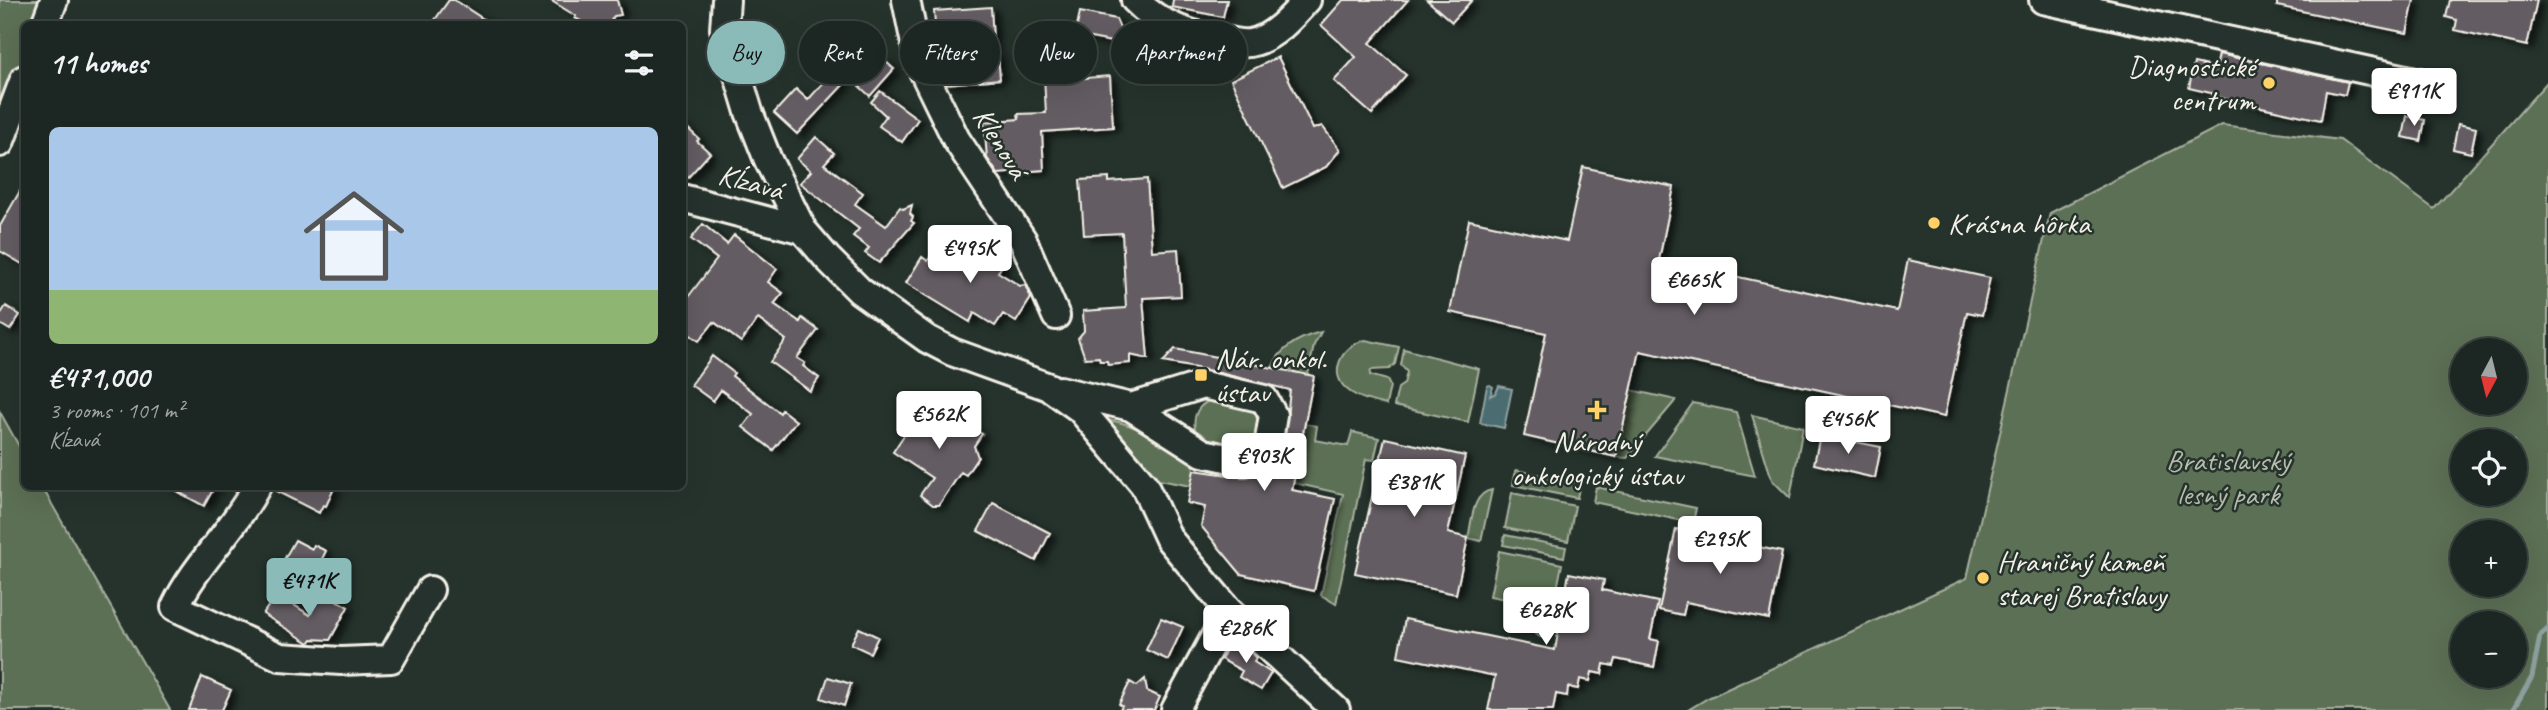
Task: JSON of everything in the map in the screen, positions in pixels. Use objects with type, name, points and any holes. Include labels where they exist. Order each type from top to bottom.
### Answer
[{"type":"street","points":[[46,21],[54,0]]},
{"type":"street","points":[[726,0],[724,29],[748,112],[768,160],[803,230],[860,292],[927,339],[951,352],[1049,387],[1131,407],[1203,453],[1245,462],[1267,453],[1273,415],[1264,399],[1203,385],[1131,407]]},
{"type":"street","name":"Klenová","points":[[906,0],[919,63],[956,139],[1023,240],[1056,316]]},
{"type":"street","points":[[1135,0],[1183,33],[1249,44],[1266,37],[1293,16],[1307,0]]},
{"type":"street","points":[[2043,0],[2420,82]]},
{"type":"street","points":[[0,143],[21,87]]},
{"type":"street","name":"Kĺzavá","points":[[686,199],[803,230]]},
{"type":"street","points":[[1049,387],[1080,409],[1144,485],[1169,539],[1229,611],[1336,710]]},
{"type":"street","points":[[255,490],[240,514],[192,577],[175,607],[281,657],[341,662],[391,659],[430,590]]},
{"type":"street","points":[[1175,710],[1229,611]]},
{"type":"green space","points":[[0,0],[55,0],[46,21],[21,21],[21,83],[0,136]]},
{"type":"green space","name":"Bratislavský lesný park","points":[[2548,81],[2548,710],[1688,710],[1708,698],[1967,578],[2050,213],[2222,125],[2340,140],[2434,209]]},
{"type":"green space","points":[[1321,332],[1314,345],[1308,375],[1272,368],[1280,354],[1292,344]]},
{"type":"green space","points":[[1365,340],[1399,347],[1395,364],[1389,369],[1371,370],[1370,375],[1387,380],[1390,386],[1386,405],[1353,394],[1342,384],[1339,377],[1338,369],[1344,354]]},
{"type":"green space","points":[[1404,349],[1479,369],[1468,422],[1394,406],[1398,388],[1404,384],[1407,372],[1401,365]]},
{"type":"green space","points":[[1631,390],[1676,400],[1627,458],[1616,457]]},
{"type":"green space","points":[[1215,399],[1247,406],[1252,410],[1258,421],[1258,434],[1252,445],[1239,449],[1216,448],[1196,433],[1194,421],[1197,411]]},
{"type":"green space","points":[[1693,403],[1736,412],[1755,476],[1655,456]]},
{"type":"green space","points":[[0,412],[21,450],[21,490],[44,490],[170,710],[0,710]]},
{"type":"green space","points":[[1752,415],[1803,427],[1790,498],[1772,480]]},
{"type":"green space","points":[[1105,420],[1137,428],[1184,454],[1193,465],[1191,486],[1154,479]]},
{"type":"green space","points":[[1305,424],[1317,426],[1315,440],[1348,446],[1352,432],[1379,438],[1374,460],[1366,459],[1336,604],[1321,595],[1343,494],[1294,483]]},
{"type":"green space","points":[[1516,470],[1580,483],[1577,498],[1513,485]]},
{"type":"green space","points":[[1596,487],[1696,508],[1693,523],[1593,502]]},
{"type":"green space","points":[[1492,490],[1481,541],[1468,538],[1472,516],[1480,496]]},
{"type":"green space","points":[[1512,493],[1575,506],[1568,541],[1505,528]]},
{"type":"green space","points":[[1505,535],[1566,547],[1564,557],[1503,545]]},
{"type":"green space","points":[[1499,551],[1562,564],[1553,609],[1490,596]]},
{"type":"green space","points":[[1511,607],[1552,615],[1547,638],[1540,637],[1510,614]]},
{"type":"water","points":[[1487,386],[1493,387],[1490,396],[1496,393],[1499,386],[1512,389],[1504,428],[1480,423]]},
{"type":"building","points":[[449,0],[454,0],[486,21],[434,21]]},
{"type":"building","points":[[550,0],[617,0],[621,15],[614,16],[611,21],[580,21]]},
{"type":"building","points":[[1173,0],[1227,0],[1223,17],[1172,7]]},
{"type":"building","points":[[1343,0],[1408,0],[1370,43],[1406,75],[1372,114],[1334,81],[1356,57],[1321,25]]},
{"type":"building","points":[[1427,0],[1472,0],[1452,22]]},
{"type":"building","points":[[2277,0],[2414,0],[2407,33],[2277,6]]},
{"type":"building","points":[[2450,0],[2537,0],[2527,46],[2455,30],[2457,20],[2446,17]]},
{"type":"building","points":[[991,7],[992,21],[935,21],[934,11]]},
{"type":"building","points":[[1080,12],[1116,19],[1117,21],[1111,21],[1111,42],[1097,39],[1097,21],[1078,21]]},
{"type":"building","name":"Diagnostické centrum","points":[[2219,54],[2348,82],[2345,95],[2326,91],[2321,120],[2211,96],[2211,93],[2189,88],[2194,63],[2216,68]]},
{"type":"building","points":[[1278,57],[1313,129],[1322,126],[1340,150],[1326,167],[1283,188],[1233,84],[1247,84],[1247,72]]},
{"type":"building","points":[[886,62],[894,69],[886,78]]},
{"type":"building","points":[[1110,76],[1113,127],[1042,132],[1044,170],[998,174],[987,158],[984,122],[1019,119],[1018,114],[1046,113],[1044,84],[1097,84],[1097,77]]},
{"type":"building","points":[[822,84],[844,84],[797,134],[774,113],[796,89],[808,100]]},
{"type":"building","points":[[861,84],[881,84],[870,96],[859,86]]},
{"type":"building","points":[[880,91],[918,119],[902,142],[879,126],[886,116],[871,102]]},
{"type":"building","points":[[2407,116],[2425,120],[2421,141],[2403,137]]},
{"type":"building","points":[[2458,124],[2476,128],[2471,153],[2453,149]]},
{"type":"building","points":[[686,127],[710,153],[686,180]]},
{"type":"building","points":[[816,137],[834,153],[824,164],[863,193],[855,204],[886,226],[900,207],[903,209],[912,205],[910,214],[914,223],[879,263],[865,253],[869,248],[853,236],[859,229],[800,183],[811,171],[797,159]]},
{"type":"building","points":[[1583,167],[1674,187],[1659,260],[1897,311],[1908,260],[1990,278],[1982,315],[1967,312],[1944,417],[1640,351],[1616,457],[1524,436],[1546,333],[1450,312],[1469,220],[1567,241]]},
{"type":"building","points":[[1109,178],[1109,182],[1147,179],[1152,251],[1178,249],[1181,296],[1143,298],[1148,359],[1130,355],[1130,363],[1108,365],[1107,361],[1100,361],[1099,357],[1085,358],[1078,338],[1084,331],[1083,311],[1126,308],[1122,233],[1084,235],[1080,180]]},
{"type":"building","points":[[21,189],[21,263],[0,251],[0,226]]},
{"type":"building","points":[[703,224],[727,244],[734,235],[777,269],[768,282],[783,293],[774,304],[800,322],[802,318],[818,330],[797,358],[819,378],[810,391],[770,362],[786,340],[758,319],[741,342],[714,322],[699,341],[686,332],[686,300],[717,259],[691,239]]},
{"type":"building","points":[[956,237],[1002,266],[998,272],[1020,286],[1025,285],[1031,298],[1016,322],[1003,314],[995,326],[974,313],[970,322],[906,283],[922,257],[928,261],[932,254],[946,254]]},
{"type":"building","points":[[6,306],[20,315],[10,330],[0,324],[0,315]]},
{"type":"building","points":[[1175,349],[1314,376],[1292,490],[1335,499],[1314,591],[1241,574],[1201,526],[1205,507],[1187,503],[1194,470],[1242,477],[1275,472],[1283,455],[1290,390],[1163,362]]},
{"type":"building","points":[[712,356],[734,373],[732,376],[780,413],[782,410],[796,421],[773,450],[743,427],[753,414],[721,390],[713,401],[691,385]]},
{"type":"building","points":[[925,403],[958,425],[961,420],[982,434],[974,446],[978,457],[966,475],[961,472],[939,505],[933,505],[920,495],[932,478],[893,452]]},
{"type":"building","points":[[1820,435],[1881,447],[1875,478],[1814,464]]},
{"type":"building","points":[[1385,438],[1465,456],[1448,533],[1468,538],[1456,594],[1355,573]]},
{"type":"building","points":[[174,490],[213,490],[204,506]]},
{"type":"building","points":[[274,490],[333,490],[326,506],[323,505],[319,513]]},
{"type":"building","points":[[993,503],[1050,533],[1036,561],[978,531]]},
{"type":"building","points":[[1676,529],[1782,552],[1769,619],[1686,602],[1683,615],[1659,610]]},
{"type":"building","points":[[295,540],[312,549],[314,545],[326,551],[312,579],[282,563]]},
{"type":"building","points":[[1569,573],[1604,580],[1602,590],[1658,602],[1650,639],[1659,641],[1654,667],[1616,659],[1614,666],[1604,664],[1602,674],[1592,672],[1590,681],[1580,679],[1578,689],[1568,687],[1567,696],[1556,694],[1553,710],[1488,710],[1495,676],[1398,656],[1405,619],[1555,650]]},
{"type":"building","points":[[322,592],[348,607],[330,640],[312,639],[309,643],[263,614],[271,602],[278,601],[281,597],[310,615]]},
{"type":"building","points":[[1161,618],[1183,627],[1168,660],[1146,650]]},
{"type":"building","points":[[859,628],[878,637],[870,653],[851,644]]},
{"type":"building","points":[[1231,641],[1251,653],[1256,658],[1254,662],[1271,673],[1261,690],[1239,677],[1242,671],[1221,659]]},
{"type":"building","points":[[202,677],[231,690],[222,710],[189,710]]},
{"type":"building","points":[[828,677],[851,684],[844,706],[821,698]]},
{"type":"building","points":[[1145,679],[1147,691],[1160,697],[1154,710],[1120,710],[1122,706],[1119,704],[1130,682],[1137,686]]},
{"type":"waterway","points":[[2513,710],[2532,677],[2540,636],[2548,629]]},
{"type":"place","name":"Diagnostické centrum","points":[[2269,83]]},
{"type":"place","name":"Krásna hôrka","points":[[1934,223]]},
{"type":"place","name":"Nár. onkol. ústav","points":[[1201,375]]},
{"type":"place","name":"Národný onkologický ústav","points":[[1597,410]]},
{"type":"place","name":"Hraničný kameň starej Bratislavy","points":[[1983,578]]}]
